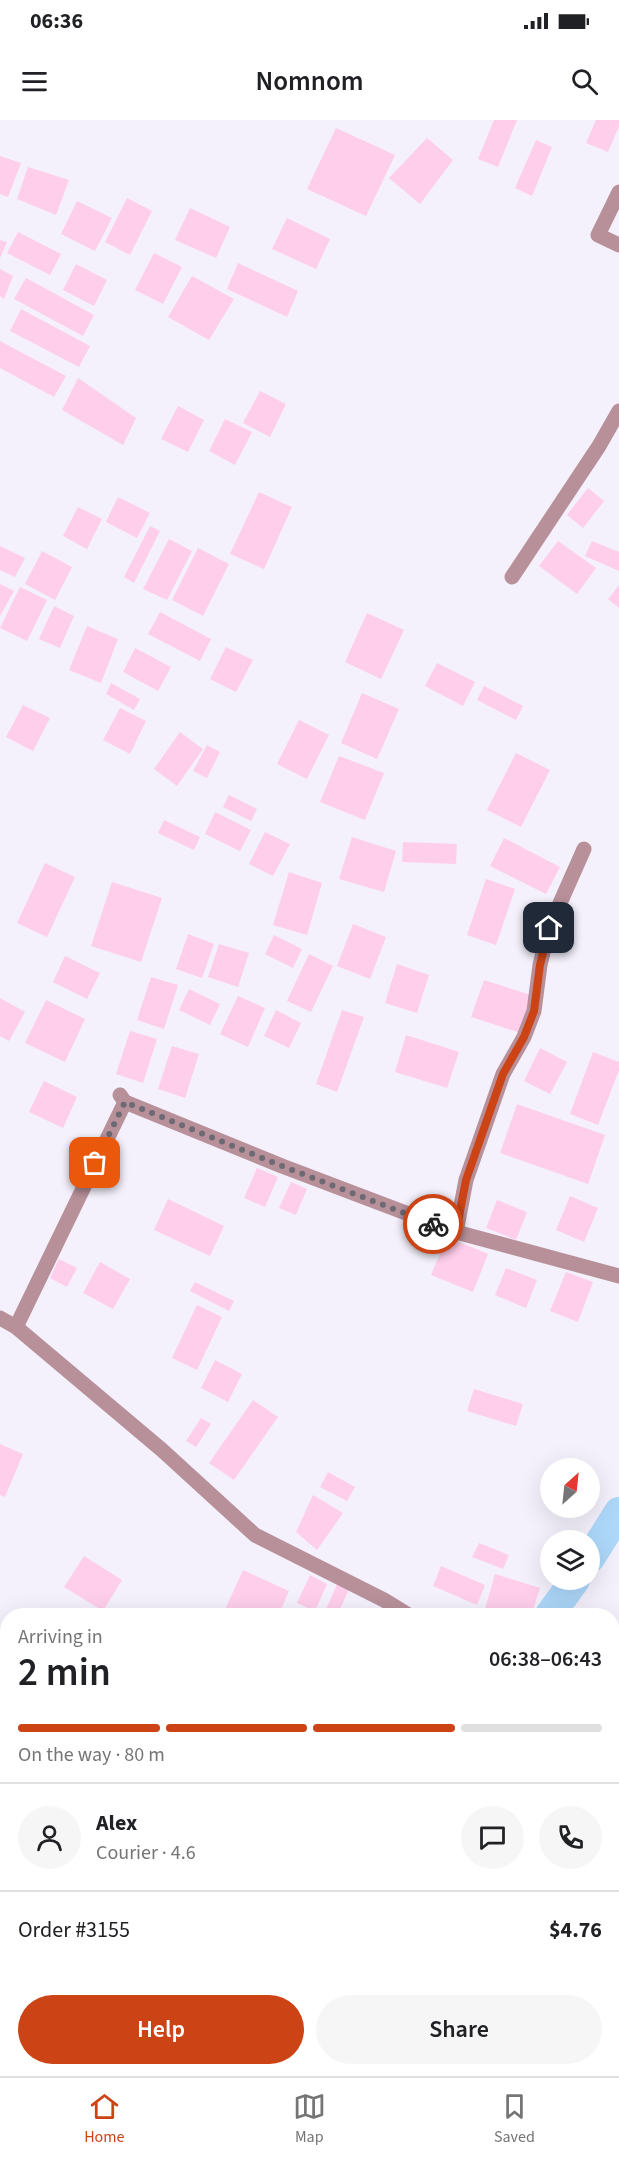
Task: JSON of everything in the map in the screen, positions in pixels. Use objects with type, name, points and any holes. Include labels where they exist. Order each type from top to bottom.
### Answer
[{"type":"street","points":[[619,192],[598,235],[619,245]]},
{"type":"street","points":[[512,577],[599,446],[619,411]]},
{"type":"street","points":[[456,1232],[466,1180],[503,1074],[524,1037],[534,1011],[540,965],[549,928],[584,849]]},
{"type":"street","points":[[16,1328],[123,1098],[282,1166],[456,1232],[619,1276]]},
{"type":"street","points":[[0,1318],[16,1328],[162,1450],[255,1535],[397,1608]]},
{"type":"building","points":[[494,120],[517,120],[498,167],[478,159]]},
{"type":"building","points":[[596,120],[619,120],[619,126],[608,152],[586,143]]},
{"type":"building","points":[[336,128],[395,155],[366,216],[307,189]]},
{"type":"building","points":[[427,138],[453,160],[420,204],[389,178]]},
{"type":"building","points":[[536,140],[552,147],[532,196],[515,188]]},
{"type":"building","points":[[0,156],[21,163],[8,197],[0,194]]},
{"type":"building","points":[[28,167],[69,180],[56,215],[17,199]]},
{"type":"building","points":[[127,198],[152,211],[130,255],[105,242]]},
{"type":"building","points":[[77,201],[112,218],[95,251],[61,234]]},
{"type":"building","points":[[190,208],[230,227],[216,258],[175,240]]},
{"type":"building","points":[[287,218],[330,239],[316,269],[272,249]]},
{"type":"building","points":[[18,232],[61,254],[50,275],[7,253]]},
{"type":"building","points":[[0,240],[7,242],[0,258]]},
{"type":"building","points":[[154,253],[182,267],[163,304],[135,290]]},
{"type":"building","points":[[238,263],[298,291],[287,317],[227,289]]},
{"type":"building","points":[[76,264],[107,280],[94,306],[63,290]]},
{"type":"building","points":[[0,269],[13,276],[4,299],[0,296]]},
{"type":"building","points":[[192,276],[234,299],[209,340],[168,317]]},
{"type":"building","points":[[26,278],[94,315],[83,336],[14,299]]},
{"type":"building","points":[[21,309],[90,346],[79,367],[10,331]]},
{"type":"building","points":[[0,341],[66,376],[54,397],[0,368]]},
{"type":"building","points":[[78,378],[136,418],[123,445],[62,410]]},
{"type":"building","points":[[260,391],[286,404],[270,437],[243,423]]},
{"type":"building","points":[[178,406],[204,420],[188,452],[161,439]]},
{"type":"building","points":[[225,419],[252,432],[235,465],[209,451]]},
{"type":"building","points":[[588,488],[604,501],[583,528],[567,515]]},
{"type":"building","points":[[259,492],[292,507],[264,569],[230,554]]},
{"type":"building","points":[[118,497],[150,513],[137,538],[106,522]]},
{"type":"building","points":[[78,507],[102,519],[87,549],[63,536]]},
{"type":"building","points":[[150,526],[160,531],[134,583],[124,577]]},
{"type":"building","points":[[169,539],[192,551],[167,600],[143,589]]},
{"type":"building","points":[[558,541],[596,568],[577,594],[539,566]]},
{"type":"building","points":[[592,541],[619,552],[619,571],[585,556]]},
{"type":"building","points":[[0,546],[25,558],[15,577],[0,570]]},
{"type":"building","points":[[198,548],[229,564],[203,616],[172,600]]},
{"type":"building","points":[[42,551],[72,567],[55,600],[25,584]]},
{"type":"building","points":[[0,584],[14,591],[0,616]]},
{"type":"building","points":[[619,585],[619,608],[608,599]]},
{"type":"building","points":[[20,587],[47,600],[27,641],[0,628]]},
{"type":"building","points":[[54,606],[74,616],[60,648],[39,639]]},
{"type":"building","points":[[160,612],[211,639],[200,661],[148,634]]},
{"type":"building","points":[[367,613],[404,630],[381,679],[345,662]]},
{"type":"building","points":[[87,626],[118,639],[101,683],[69,670]]},
{"type":"building","points":[[226,647],[253,660],[236,692],[210,679]]},
{"type":"building","points":[[135,648],[171,667],[158,691],[123,672]]},
{"type":"building","points":[[437,663],[475,682],[463,706],[425,686]]},
{"type":"building","points":[[111,683],[140,699],[134,710],[106,694]]},
{"type":"building","points":[[484,686],[523,706],[516,720],[477,700]]},
{"type":"building","points":[[362,693],[399,709],[377,759],[341,743]]},
{"type":"building","points":[[23,705],[50,718],[33,751],[6,737]]},
{"type":"building","points":[[120,708],[146,721],[130,754],[103,740]]},
{"type":"building","points":[[299,720],[329,735],[307,779],[277,764]]},
{"type":"building","points":[[180,732],[203,749],[177,786],[154,769]]},
{"type":"building","points":[[207,745],[220,752],[207,778],[193,771]]},
{"type":"building","points":[[516,753],[550,770],[521,827],[487,810]]},
{"type":"building","points":[[339,756],[384,773],[365,820],[320,802]]},
{"type":"building","points":[[229,795],[257,809],[251,821],[223,807]]},
{"type":"building","points":[[215,812],[251,830],[240,851],[205,834]]},
{"type":"building","points":[[164,820],[200,837],[194,850],[158,833]]},
{"type":"building","points":[[265,832],[290,844],[273,876],[249,864]]},
{"type":"building","points":[[352,837],[396,851],[384,892],[339,879]]},
{"type":"building","points":[[504,838],[560,867],[546,894],[490,866]]},
{"type":"building","points":[[403,842],[457,844],[456,864],[402,862]]},
{"type":"building","points":[[45,863],[75,877],[47,937],[17,923]]},
{"type":"building","points":[[289,872],[322,883],[307,935],[273,925]]},
{"type":"building","points":[[486,879],[515,889],[496,945],[467,935]]},
{"type":"building","points":[[112,882],[162,898],[141,962],[91,946]]},
{"type":"building","points":[[353,924],[386,937],[370,979],[337,966]]},
{"type":"building","points":[[188,934],[214,944],[202,978],[176,969]]},
{"type":"building","points":[[274,935],[302,949],[293,968],[265,954]]},
{"type":"building","points":[[219,944],[249,953],[238,987],[208,977]]},
{"type":"building","points":[[309,954],[333,966],[311,1012],[287,1001]]},
{"type":"building","points":[[65,956],[100,973],[87,999],[53,982]]},
{"type":"building","points":[[397,964],[429,975],[417,1013],[385,1003]]},
{"type":"building","points":[[151,977],[178,985],[164,1029],[137,1020]]},
{"type":"building","points":[[484,980],[534,996],[521,1033],[471,1017]]},
{"type":"building","points":[[189,989],[220,1004],[210,1025],[179,1010]]},
{"type":"building","points":[[238,996],[265,1008],[248,1047],[220,1034]]},
{"type":"building","points":[[0,998],[25,1012],[9,1041],[0,1036]]},
{"type":"building","points":[[46,1000],[85,1019],[65,1062],[25,1043]]},
{"type":"building","points":[[276,1010],[301,1023],[289,1048],[264,1036]]},
{"type":"building","points":[[342,1010],[364,1017],[337,1092],[316,1084]]},
{"type":"building","points":[[130,1031],[157,1039],[143,1083],[116,1074]]},
{"type":"building","points":[[406,1035],[459,1052],[447,1088],[395,1072]]},
{"type":"building","points":[[172,1046],[199,1054],[185,1098],[158,1089]]},
{"type":"building","points":[[540,1048],[567,1062],[550,1094],[524,1081]]},
{"type":"building","points":[[593,1052],[619,1062],[619,1070],[598,1125],[570,1114]]},
{"type":"building","points":[[44,1081],[77,1097],[63,1128],[29,1112]]},
{"type":"building","points":[[517,1104],[605,1135],[588,1184],[500,1153]]},
{"type":"building","points":[[257,1168],[278,1177],[265,1207],[244,1198]]},
{"type":"building","points":[[291,1182],[307,1189],[296,1215],[279,1208]]},
{"type":"building","points":[[570,1196],[598,1208],[584,1242],[556,1230]]},
{"type":"building","points":[[168,1199],[224,1226],[210,1256],[154,1230]]},
{"type":"building","points":[[497,1200],[527,1212],[516,1240],[486,1228]]},
{"type":"building","points":[[447,1237],[488,1254],[473,1292],[431,1275]]},
{"type":"building","points":[[59,1259],[77,1268],[67,1287],[50,1278]]},
{"type":"building","points":[[100,1262],[130,1279],[113,1309],[83,1293]]},
{"type":"building","points":[[506,1268],[537,1280],[526,1308],[495,1295]]},
{"type":"building","points":[[566,1272],[593,1282],[578,1322],[550,1311]]},
{"type":"building","points":[[195,1282],[234,1301],[229,1311],[190,1291]]},
{"type":"building","points":[[197,1305],[222,1317],[197,1370],[172,1358]]},
{"type":"building","points":[[215,1360],[242,1374],[228,1402],[201,1388]]},
{"type":"building","points":[[474,1389],[523,1404],[516,1426],[467,1411]]},
{"type":"building","points":[[253,1400],[278,1417],[234,1480],[209,1463]]},
{"type":"building","points":[[201,1418],[211,1424],[196,1447],[186,1441]]},
{"type":"building","points":[[0,1444],[23,1454],[5,1497],[0,1495]]},
{"type":"building","points":[[328,1472],[355,1487],[347,1501],[320,1487]]},
{"type":"building","points":[[313,1495],[343,1513],[317,1550],[296,1532]]},
{"type":"building","points":[[479,1543],[509,1555],[503,1569],[472,1557]]},
{"type":"building","points":[[84,1556],[122,1580],[105,1608],[98,1608],[64,1587]]},
{"type":"building","points":[[441,1566],[485,1585],[477,1605],[433,1586]]},
{"type":"building","points":[[243,1570],[289,1591],[282,1608],[226,1608]]},
{"type":"building","points":[[495,1574],[540,1588],[534,1608],[485,1608]]},
{"type":"building","points":[[310,1575],[327,1584],[316,1608],[308,1608],[297,1603]]},
{"type":"building","points":[[338,1582],[350,1587],[341,1608],[327,1608]]},
{"type":"waterway","points":[[600,1542],[619,1512]]},
{"type":"waterway","points":[[555,1608],[568,1590]]},
{"type":"way so far","points":[[95,1163],[125,1102],[433,1224]]},
{"type":"route","points":[[433,1224],[456,1232],[466,1180],[503,1074],[524,1037],[534,1011],[540,965],[549,928]]}]
